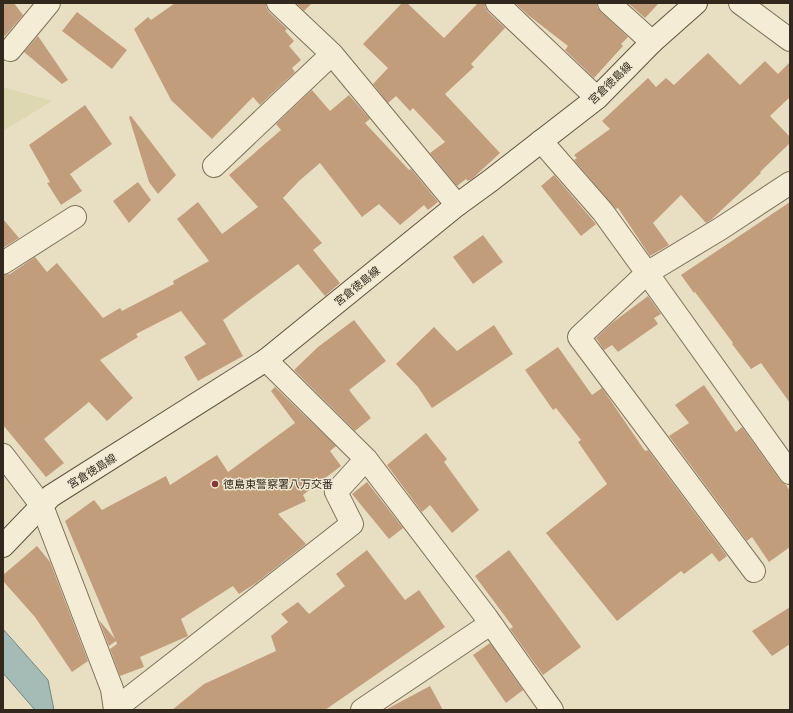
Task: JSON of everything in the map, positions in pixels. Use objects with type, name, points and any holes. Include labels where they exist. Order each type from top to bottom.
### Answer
[{"type":"street","points":[[10,50],[49,3]]},
{"type":"street","points":[[278,3],[332,54],[457,205]]},
{"type":"street","points":[[497,3],[597,98]]},
{"type":"street","points":[[609,3],[652,42]]},
{"type":"street","name":"宮倉徳島線","points":[[3,546],[51,496],[266,360],[457,205],[597,98],[652,42],[696,3]]},
{"type":"street","points":[[740,3],[790,40]]},
{"type":"street","points":[[214,166],[332,54]]},
{"type":"street","points":[[541,141],[603,212],[790,473]]},
{"type":"street","points":[[754,571],[579,337],[647,273],[720,229],[790,183]]},
{"type":"street","points":[[3,263],[75,217]]},
{"type":"street","points":[[266,360],[366,459],[490,624],[552,710]]},
{"type":"street","points":[[3,455],[42,506],[112,689],[115,710],[352,524],[336,492],[366,459]]},
{"type":"street","points":[[362,710],[490,624]]},
{"type":"shaded area","points":[[3,87],[52,101],[3,131]]},
{"type":"water","points":[[3,629],[48,680],[54,710],[35,710],[3,673]]},
{"type":"building","points":[[3,3],[14,3],[23,15],[5,36],[3,35]]},
{"type":"building","points":[[175,3],[266,3],[266,7],[269,12],[287,29],[285,31],[294,41],[289,46],[301,60],[292,68],[295,72],[260,105],[253,97],[212,139],[171,100],[134,29],[148,17],[151,20]]},
{"type":"building","points":[[296,3],[312,3],[304,11]]},
{"type":"building","points":[[402,3],[407,3],[444,38],[478,3],[485,3],[485,7],[488,12],[505,28],[471,64],[474,67],[445,94],[500,153],[472,179],[468,181],[466,179],[457,186],[430,153],[445,142],[413,108],[410,111],[396,96],[388,103],[373,84],[388,68],[363,44]]},
{"type":"building","points":[[515,3],[597,3],[597,7],[601,12],[628,37],[621,44],[623,46],[594,78],[565,50],[568,46]]},
{"type":"building","points":[[628,3],[659,3],[645,18]]},
{"type":"building","points":[[77,12],[127,50],[112,69],[62,31]]},
{"type":"building","points":[[38,36],[68,80],[62,84],[24,52]]},
{"type":"building","points":[[708,53],[740,85],[765,61],[778,74],[790,62],[790,97],[770,116],[790,137],[790,143],[760,172],[761,173],[706,223],[681,195],[653,223],[669,245],[650,256],[618,208],[616,209],[574,160],[577,158],[574,155],[610,129],[602,121],[648,78],[656,87],[666,78],[674,85]]},
{"type":"building","points":[[312,90],[330,111],[349,95],[370,119],[365,123],[409,170],[411,169],[438,202],[428,210],[424,205],[400,225],[379,204],[362,217],[320,163],[299,181],[283,198],[322,243],[313,250],[340,283],[325,296],[298,264],[223,320],[243,356],[198,381],[184,357],[206,344],[181,311],[136,334],[138,337],[100,360],[133,398],[107,421],[89,402],[44,439],[64,463],[46,477],[3,425],[3,275],[10,274],[35,257],[47,272],[57,263],[103,318],[120,308],[122,311],[174,284],[173,281],[209,261],[177,219],[198,202],[222,234],[258,207],[229,175],[281,130],[276,124]]},
{"type":"building","points":[[85,105],[112,144],[70,174],[82,191],[61,205],[47,183],[50,182],[29,145]]},
{"type":"building","points":[[131,116],[176,175],[158,194],[149,182],[129,117]]},
{"type":"building","points":[[554,175],[596,224],[581,236],[541,186]]},
{"type":"building","points":[[138,182],[151,200],[129,223],[113,201]]},
{"type":"building","points":[[790,202],[790,403],[761,363],[751,369],[681,275]]},
{"type":"building","points":[[3,219],[19,238],[3,248]]},
{"type":"building","points":[[483,235],[503,262],[473,284],[453,257]]},
{"type":"building","points":[[648,296],[661,314],[654,318],[658,324],[618,352],[612,345],[604,350],[596,338],[612,323]]},
{"type":"building","points":[[354,320],[386,361],[349,390],[371,418],[355,431],[294,370],[318,347]]},
{"type":"building","points":[[494,325],[513,354],[432,408],[418,387],[396,364],[434,327],[457,351]]},
{"type":"building","points":[[558,347],[592,395],[602,388],[645,451],[648,450],[727,556],[719,562],[712,553],[684,574],[681,571],[617,621],[546,533],[607,484],[578,442],[581,440],[556,408],[553,410],[525,370]]},
{"type":"building","points":[[704,385],[736,432],[742,427],[780,480],[790,491],[790,547],[769,562],[752,537],[747,541],[669,436],[689,423],[675,405]]},
{"type":"building","points":[[275,387],[336,446],[330,451],[341,466],[303,495],[306,501],[278,514],[306,544],[256,583],[239,594],[233,586],[181,619],[188,636],[140,657],[144,667],[120,676],[110,649],[117,644],[116,641],[109,646],[99,620],[115,639],[65,521],[94,500],[102,510],[166,476],[170,485],[217,455],[228,472],[295,423],[271,391]]},
{"type":"building","points":[[426,433],[447,459],[444,462],[479,510],[452,533],[430,505],[422,512],[387,465]]},
{"type":"building","points":[[367,482],[403,528],[389,539],[352,494]]},
{"type":"building","points":[[37,546],[50,562],[88,661],[72,672],[35,617],[3,581],[3,575]]},
{"type":"building","points":[[367,550],[405,600],[419,590],[445,627],[325,710],[172,710],[204,684],[276,651],[271,636],[288,622],[281,614],[298,602],[309,614],[345,586],[336,574]]},
{"type":"building","points":[[509,550],[581,647],[543,675],[510,629],[513,627],[475,576]]},
{"type":"building","points":[[790,607],[790,644],[772,656],[752,631]]},
{"type":"building","points":[[490,643],[523,690],[506,703],[473,655]]},
{"type":"building","points":[[430,686],[443,710],[384,710],[387,709]]},
{"type":"place","name":"徳島東警察署八万交番","points":[[215,484]]}]
